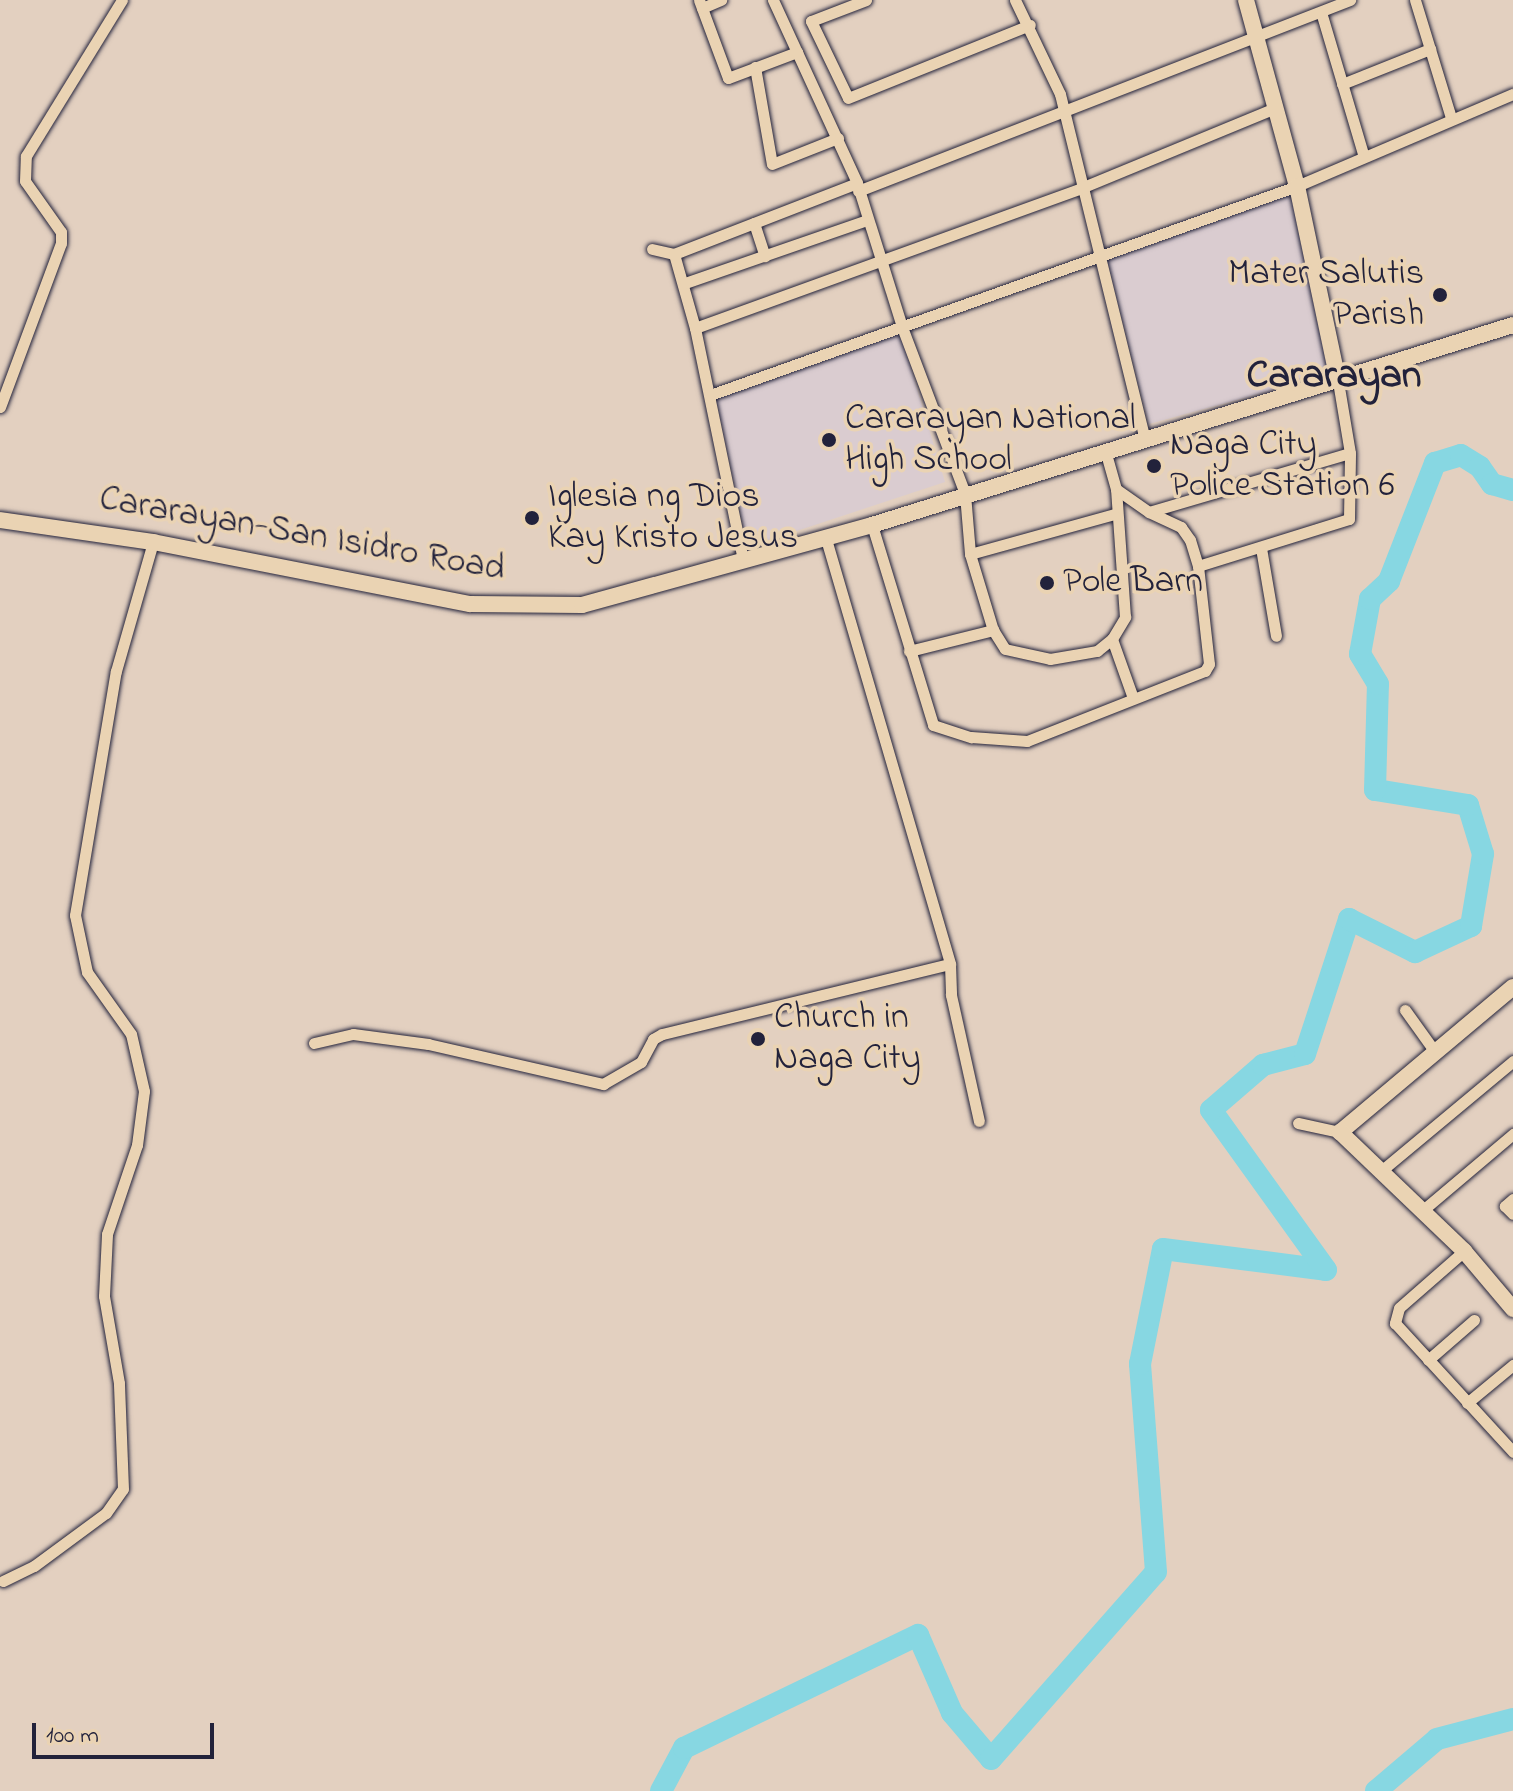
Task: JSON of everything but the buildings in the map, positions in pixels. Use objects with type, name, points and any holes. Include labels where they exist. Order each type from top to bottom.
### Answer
[{"type":"main road","points":[[1246,0],[1297,186],[1338,381]]},
{"type":"main road","name":"Cararayan-San Isidro Road","points":[[0,520],[153,542],[470,604],[582,605],[826,539],[1144,437],[1338,381],[1513,325]]},
{"type":"main road","points":[[1513,987],[1433,1049],[1340,1132],[1464,1251],[1513,1309]]},
{"type":"street","points":[[0,407],[61,243],[61,232],[25,181],[26,156],[122,0]]},
{"type":"street","points":[[721,0],[701,4],[728,78],[797,52]]},
{"type":"street","points":[[773,0],[858,187],[902,327],[965,494],[970,554],[993,630],[1005,649],[1050,659],[1097,651],[1112,639],[1125,617],[1114,514],[1116,489],[1105,450]]},
{"type":"street","points":[[866,0],[811,21],[848,98],[1030,25]]},
{"type":"street","points":[[1015,0],[1030,25],[1065,115],[1144,437]]},
{"type":"street","points":[[652,249],[674,254],[754,223],[1065,115],[1350,0]]},
{"type":"street","points":[[1415,0],[1451,118]]},
{"type":"street","points":[[1321,12],[1364,157]]},
{"type":"street","points":[[1342,84],[1430,49]]},
{"type":"street","points":[[755,67],[772,164],[838,138]]},
{"type":"street","points":[[710,395],[1297,186],[1513,94]]},
{"type":"street","points":[[695,328],[1081,188],[1275,108]]},
{"type":"street","points":[[685,283],[867,220]]},
{"type":"street","points":[[754,223],[765,256]]},
{"type":"street","points":[[674,254],[685,283],[743,560]]},
{"type":"street","points":[[1198,566],[1349,519],[1350,453],[1338,381]]},
{"type":"street","points":[[1149,512],[1350,453]]},
{"type":"street","points":[[872,525],[933,725],[971,737],[1027,741],[1205,671],[1209,664],[1198,566],[1181,527],[1149,512],[1116,489]]},
{"type":"street","points":[[970,554],[1114,514]]},
{"type":"street","points":[[826,539],[950,964],[951,995],[979,1121]]},
{"type":"street","points":[[3,1581],[34,1566],[106,1513],[123,1489],[119,1383],[104,1296],[107,1234],[137,1145],[144,1091],[131,1034],[87,972],[75,915],[116,671],[153,542]]},
{"type":"street","points":[[1261,548],[1276,636]]},
{"type":"street","points":[[909,651],[993,630]]},
{"type":"street","points":[[1112,639],[1133,698]]},
{"type":"street","points":[[314,1043],[353,1034],[428,1044],[603,1084],[641,1062],[653,1039],[662,1034],[950,964]]},
{"type":"street","points":[[1405,1010],[1433,1049]]},
{"type":"street","points":[[1381,1171],[1513,1061]]},
{"type":"street","points":[[1298,1123],[1340,1132]]},
{"type":"street","points":[[1423,1210],[1513,1134]]},
{"type":"street","points":[[1513,1199],[1505,1206],[1513,1214]]},
{"type":"street","points":[[1464,1251],[1395,1315],[1395,1323],[1513,1452]]},
{"type":"street","points":[[1428,1360],[1474,1320]]},
{"type":"street","points":[[1467,1403],[1513,1365]]},
{"type":"shaded area","points":[[1292,194],[1331,374],[1149,424],[1107,260]]},
{"type":"shaded area","name":"Cararayan National High School","points":[[900,333],[945,482],[748,547],[716,397]]},
{"type":"waterway","points":[[661,1791],[684,1748],[918,1635],[952,1713],[991,1759],[1156,1572],[1140,1364],[1163,1249],[1326,1270],[1211,1110],[1263,1065],[1305,1054],[1349,919],[1415,952],[1471,926],[1483,854],[1468,805],[1375,790],[1378,684],[1360,654],[1370,599],[1389,581],[1435,463],[1461,455],[1480,467],[1492,484],[1513,490]]},
{"type":"waterway","points":[[1376,1791],[1437,1739],[1513,1719]]},
{"type":"place","name":"Mater Salutis Parish","points":[[1440,295]]},
{"type":"place","name":"Cararayan National High School","points":[[829,440]]},
{"type":"place","name":"Naga City Police Station 6","points":[[1154,466]]},
{"type":"place","name":"Iglesia ng Dios Kay Kristo Jesus","points":[[532,518]]},
{"type":"place","name":"Pole Barn","points":[[1047,583]]},
{"type":"place","name":"Church in Naga City","points":[[758,1039]]},
{"type":"district","name":"Cararayan","points":[[1334,377]]}]
